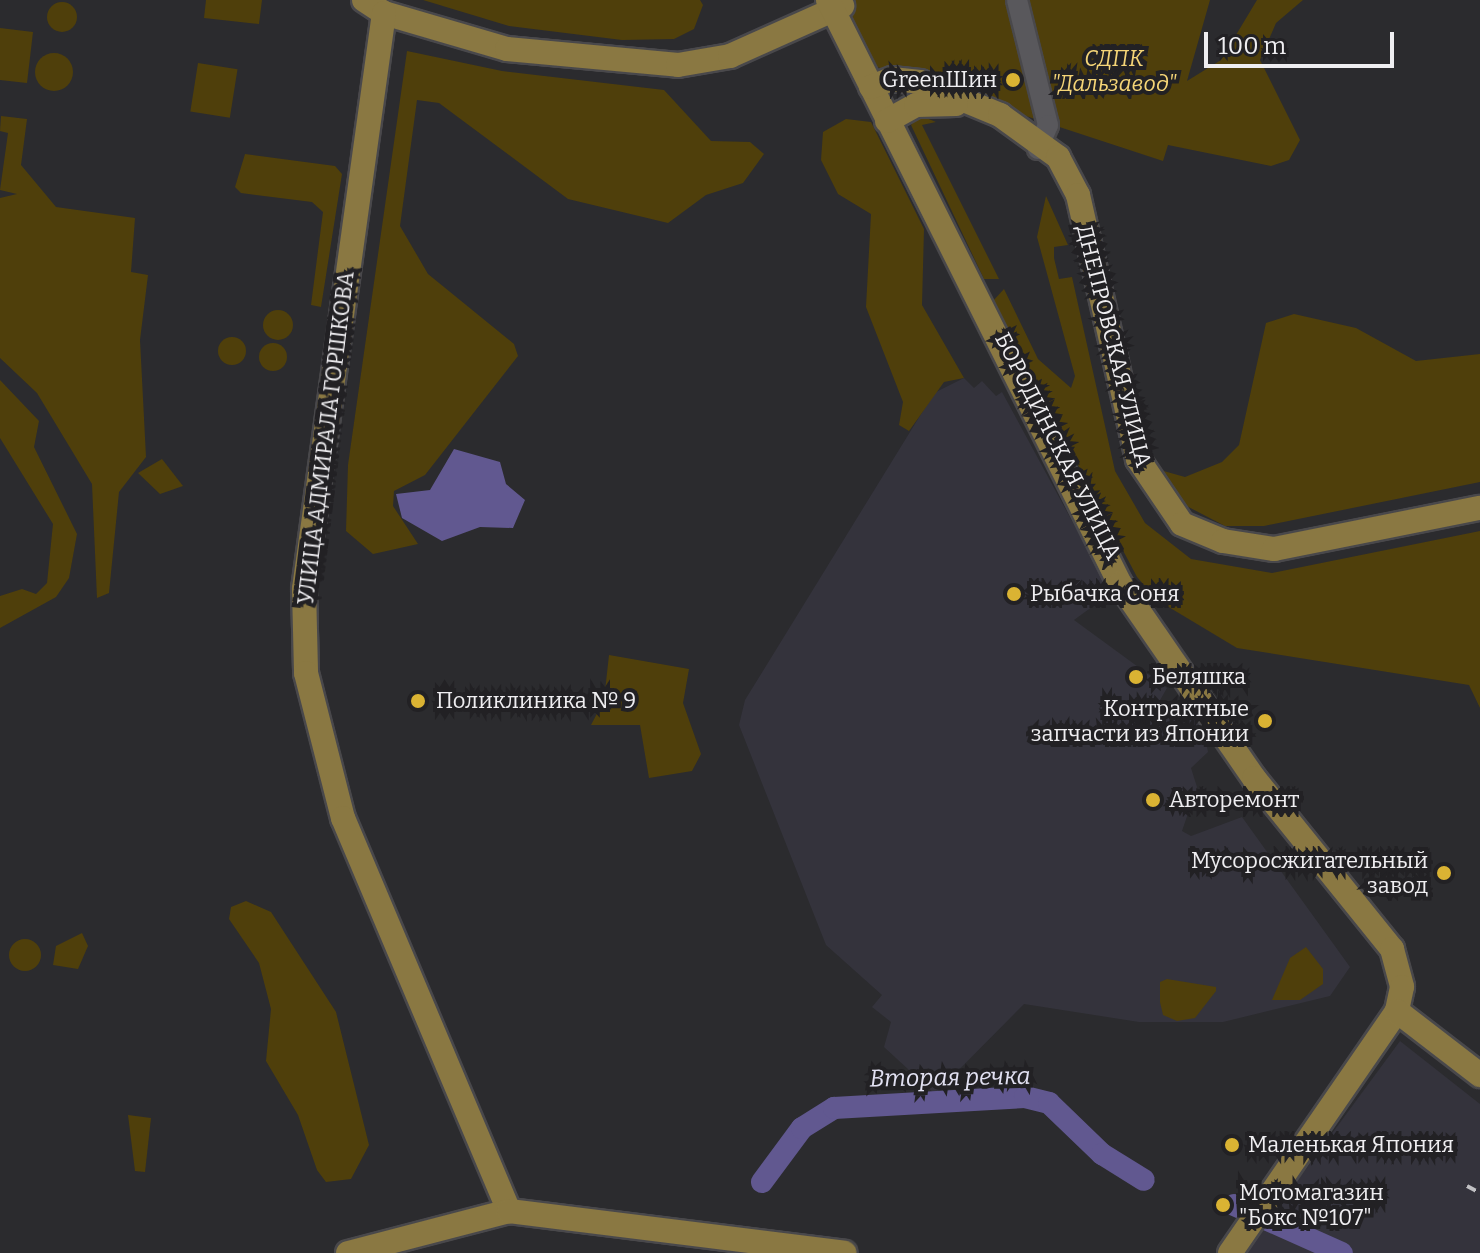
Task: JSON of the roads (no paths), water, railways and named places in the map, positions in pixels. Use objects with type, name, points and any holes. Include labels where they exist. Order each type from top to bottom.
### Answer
[{"type":"main road","points":[[374,7],[507,49],[678,65],[730,56],[836,4]]},
{"type":"main road","name":"БОРОДИНСКАЯ УЛИЦА","points":[[836,4],[1126,578],[1227,729],[1400,945],[1411,982],[1401,1014]]},
{"type":"main road","name":"УЛИЦА АДМИРАЛА ГОРШКОВА","points":[[374,7],[304,589],[306,673],[318,740],[343,818],[509,1211]]},
{"type":"main road","name":"ДНЕПРОВСКАЯ УЛИЦА","points":[[875,85],[920,82],[988,109],[1041,146],[1078,195],[1138,459],[1182,524],[1223,541],[1274,549],[1480,508]]},
{"type":"main road","name":"ДНЕПРОВСКАЯ УЛИЦА","points":[[891,118],[931,101],[959,105],[1041,146],[1069,198],[1128,469],[1140,496],[1176,536],[1219,554],[1273,560],[1480,519]]},
{"type":"main road","points":[[1230,1253],[1401,1014],[1480,1075]]},
{"type":"main road","points":[[348,1253],[509,1211],[844,1253]]},
{"type":"street","points":[[1017,0],[1046,112],[1041,146]]},
{"type":"waterway","name":"Вторая речка","points":[[762,1182],[802,1128],[834,1108],[1025,1097],[1049,1103],[1102,1154],[1144,1180]]},
{"type":"waterway","name":"Вторая речка","points":[[1234,1205],[1342,1253]]},
{"type":"railway","points":[[1467,1186],[1480,1193]]},
{"type":"place","name":"GreenШин","points":[[1013,80]]},
{"type":"place","name":"Рыбачка Соня","points":[[1014,594]]},
{"type":"place","name":"Беляшка","points":[[1136,677]]},
{"type":"place","name":"Поликлиника № 9","points":[[418,701]]},
{"type":"place","name":"Контрактные запчасти из Японии","points":[[1265,721]]},
{"type":"place","name":"Авторемонт","points":[[1153,800]]},
{"type":"place","name":"Мусоросжигательный завод","points":[[1444,873]]},
{"type":"place","name":"Маленькая Япония","points":[[1232,1145]]},
{"type":"place","name":"Мотомагазин \"Бокс №107\"","points":[[1223,1205]]},
{"type":"park label","name":"СДПК \"Дальзавод\"","points":[[1114,70]]}]
